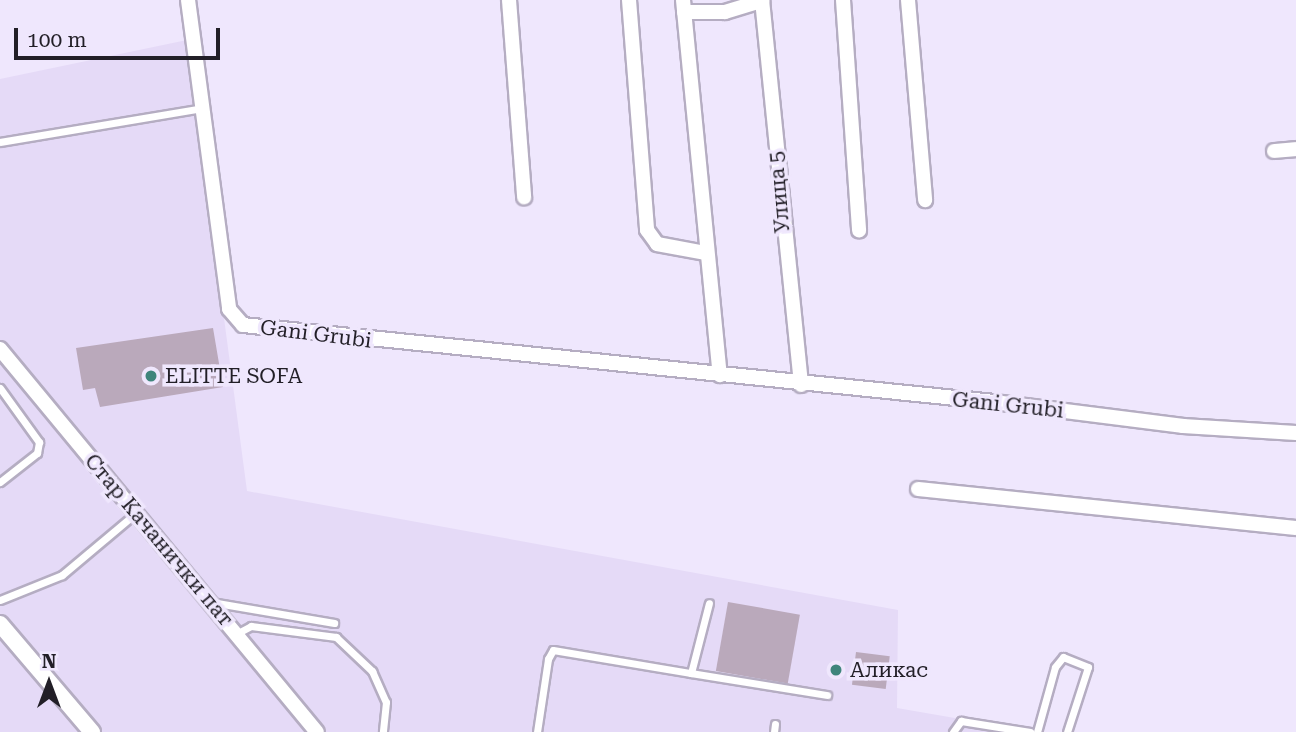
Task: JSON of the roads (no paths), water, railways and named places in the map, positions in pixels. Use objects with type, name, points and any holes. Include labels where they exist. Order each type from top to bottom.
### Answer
[{"type":"street","name":"Gani Grubi","points":[[188,0],[205,108],[229,309],[243,325],[1183,426],[1296,433]]},
{"type":"street","points":[[509,0],[524,197]]},
{"type":"street","points":[[629,0],[647,230],[657,244],[706,253]]},
{"type":"street","points":[[720,375],[683,6],[724,12],[762,0]]},
{"type":"street","name":"Улица 5","points":[[762,0],[801,384]]},
{"type":"street","points":[[843,0],[859,230]]},
{"type":"street","points":[[908,0],[925,200]]},
{"type":"street","points":[[1275,151],[1296,149]]},
{"type":"street","name":"Стар Качанички пат","points":[[0,349],[317,732]]},
{"type":"street","points":[[918,489],[1296,528]]},
{"type":"street","points":[[0,624],[7,642],[92,732]]},
{"type":"lane","points":[[0,142],[205,108]]},
{"type":"lane","points":[[0,388],[38,442],[37,453],[0,482]]},
{"type":"lane","points":[[0,600],[62,575],[136,513]]},
{"type":"lane","points":[[210,602],[334,623]]},
{"type":"lane","points":[[691,673],[709,603]]},
{"type":"lane","points":[[236,634],[251,626],[336,637],[372,671],[386,702],[383,732]]},
{"type":"lane","points":[[537,732],[548,659],[553,650],[827,695]]},
{"type":"lane","points":[[1037,732],[1055,667],[1062,657],[1088,667],[1068,732]]},
{"type":"lane","points":[[953,732],[961,721],[1030,732]]},
{"type":"place","name":"ELITTE SOFA","points":[[151,376]]},
{"type":"place","name":"Аликас","points":[[836,670]]}]
